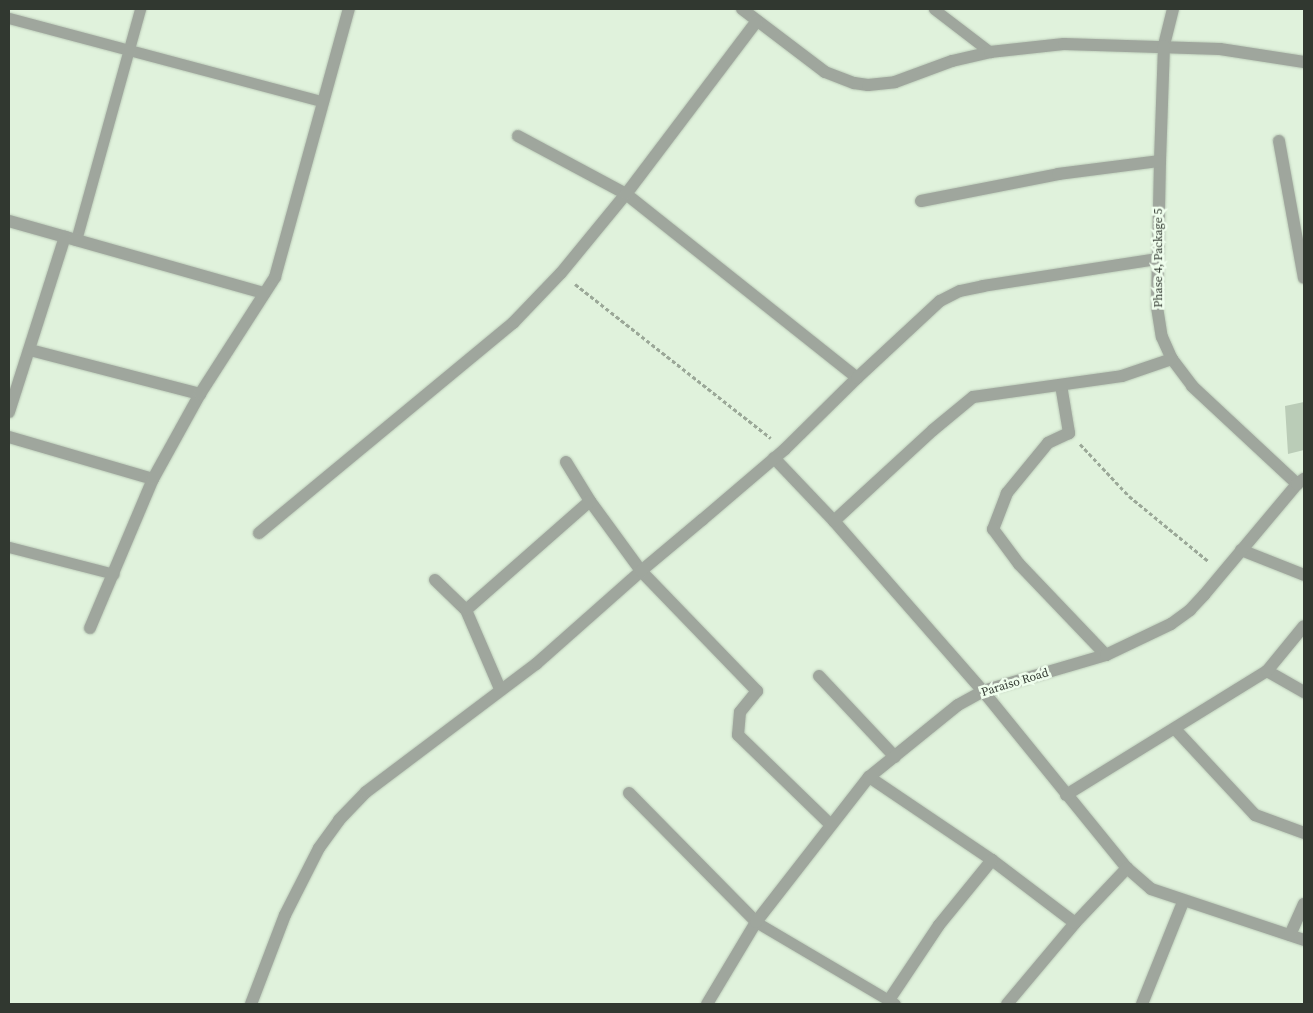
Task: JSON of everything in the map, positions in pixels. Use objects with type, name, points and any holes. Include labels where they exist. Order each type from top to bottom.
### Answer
[{"type":"street","points":[[90,628],[154,478],[200,394],[275,277],[322,101],[349,9]]},
{"type":"street","points":[[742,9],[825,72],[854,83],[868,85],[894,82],[952,61],[990,52],[1064,44],[1220,48],[1304,62]]},
{"type":"street","name":"Phase 4, Package 5","points":[[1173,9],[1164,46],[1160,161],[1157,307],[1162,337],[1172,359],[1192,386],[1301,481]]},
{"type":"street","points":[[259,533],[513,323],[561,272],[626,194],[757,21]]},
{"type":"street","points":[[518,136],[626,194],[857,378]]},
{"type":"street","points":[[1279,141],[1304,278]]},
{"type":"street","points":[[921,201],[1058,174],[1160,161]]},
{"type":"street","points":[[9,221],[264,293]]},
{"type":"street","points":[[9,412],[71,238]]},
{"type":"street","points":[[251,1004],[285,915],[319,848],[339,820],[366,792],[500,689],[536,664],[641,571],[785,449],[857,378],[940,301],[960,291],[1157,259]]},
{"type":"street","points":[[30,350],[200,394]]},
{"type":"street","points":[[834,521],[966,401],[983,395],[1122,376],[1172,359]]},
{"type":"street","points":[[1061,385],[1069,432],[1048,443],[1007,493],[994,529],[1019,564],[1106,655]]},
{"type":"street","points":[[9,437],[154,478]]},
{"type":"street","points":[[774,458],[834,521],[983,691],[1127,868],[1150,889],[1183,902],[1304,940]]},
{"type":"street","points":[[566,462],[590,501],[641,571],[758,691],[740,712],[738,735],[831,825]]},
{"type":"street","name":"Paraiso Road","points":[[709,1004],[756,922],[869,777],[958,705],[983,691],[1106,655],[1171,624],[1190,610],[1301,481]]},
{"type":"street","points":[[466,610],[590,501]]},
{"type":"street","points":[[1241,550],[1304,575]]},
{"type":"street","points":[[435,580],[466,610],[500,689]]},
{"type":"street","points":[[1066,795],[1267,671],[1304,626]]},
{"type":"street","points":[[1267,671],[1304,692]]},
{"type":"street","points":[[819,676],[895,757]]},
{"type":"street","points":[[1175,729],[1255,816],[1304,833]]},
{"type":"street","points":[[869,777],[992,860],[1075,923]]},
{"type":"street","points":[[629,793],[756,922]]},
{"type":"street","points":[[892,1002],[939,925],[992,860]]},
{"type":"street","points":[[1008,1004],[1075,923],[1127,868]]},
{"type":"street","points":[[1142,1004],[1183,902]]},
{"type":"street","points":[[1290,935],[1304,904]]},
{"type":"lane","points":[[71,238],[130,49],[140,9]]},
{"type":"lane","points":[[934,9],[990,52]]},
{"type":"lane","points":[[9,18],[322,101]]},
{"type":"lane","points":[[9,547],[114,574]]},
{"type":"lane","points":[[756,922],[892,1002]]},
{"type":"path","points":[[561,272],[785,449]]},
{"type":"path","points":[[1069,432],[1129,496],[1222,572]]},
{"type":"building","points":[[1304,402],[1304,450],[1288,454],[1285,406]]}]
